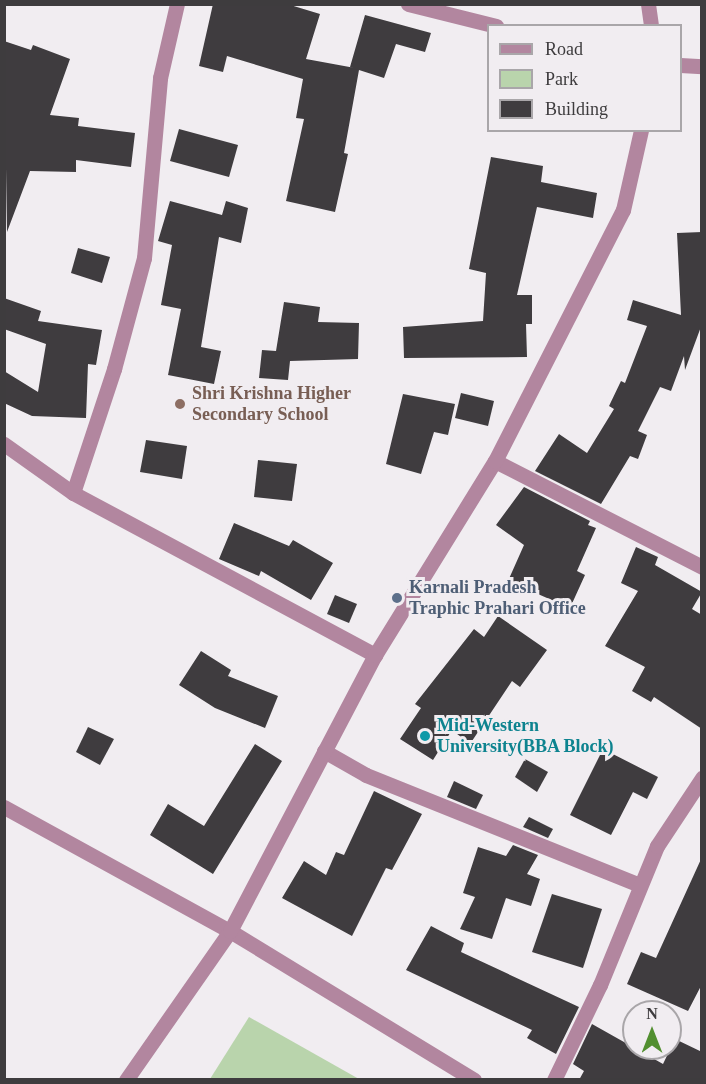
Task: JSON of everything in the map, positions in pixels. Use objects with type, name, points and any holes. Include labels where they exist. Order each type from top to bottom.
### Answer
[{"type":"street","points":[[73,493],[114,369],[144,258],[160,78],[177,4]]},
{"type":"street","points":[[408,4],[488,24]]},
{"type":"street","points":[[648,4],[651,24]]},
{"type":"street","points":[[682,65],[702,66]]},
{"type":"street","points":[[126,1080],[230,932],[375,655],[495,461],[623,210],[641,132]]},
{"type":"street","points":[[4,444],[73,493],[375,655]]},
{"type":"street","points":[[495,461],[702,567]]},
{"type":"street","points":[[324,751],[366,776],[639,885]]},
{"type":"street","points":[[554,1080],[600,985],[639,885],[657,846],[702,778]]},
{"type":"street","points":[[4,807],[230,932],[474,1080]]},
{"type":"green space","points":[[249,1017],[359,1079],[210,1079]]},
{"type":"building","points":[[213,4],[287,4],[320,14],[306,59],[355,68],[350,67],[365,15],[431,33],[425,52],[396,44],[384,78],[359,70],[344,153],[348,154],[335,212],[286,201],[304,119],[296,118],[303,79],[227,56],[223,72],[199,66]]},
{"type":"building","points":[[4,41],[31,50],[33,45],[70,59],[50,115],[79,118],[78,126],[135,133],[131,167],[76,160],[76,172],[30,171],[7,232]]},
{"type":"building","points":[[179,129],[238,145],[229,177],[170,161]]},
{"type":"building","points":[[491,157],[543,166],[541,182],[597,193],[593,218],[537,207],[517,295],[532,295],[532,324],[526,324],[527,357],[404,358],[403,327],[483,321],[486,273],[469,269]]},
{"type":"building","points":[[170,201],[222,215],[226,201],[248,208],[241,243],[219,237],[201,347],[221,351],[214,384],[168,375],[181,309],[161,305],[172,245],[158,241]]},
{"type":"building","points":[[702,232],[702,324],[685,370],[684,356],[671,391],[660,387],[638,431],[647,435],[638,459],[630,456],[601,504],[535,471],[559,434],[587,453],[614,409],[609,406],[621,381],[625,383],[647,326],[627,320],[633,300],[681,315],[677,233]]},
{"type":"building","points":[[78,248],[110,257],[102,283],[71,273]]},
{"type":"building","points":[[4,298],[41,311],[38,321],[102,330],[96,365],[88,364],[86,418],[32,416],[4,403],[4,371],[38,392],[46,344],[4,329]]},
{"type":"building","points":[[284,302],[320,307],[318,322],[359,323],[358,359],[290,361],[288,380],[259,378],[262,350],[276,351]]},
{"type":"building","points":[[461,393],[494,401],[488,426],[455,418]]},
{"type":"building","points":[[403,394],[455,404],[448,435],[434,432],[421,474],[386,464]]},
{"type":"building","points":[[146,440],[187,446],[182,479],[140,472]]},
{"type":"building","points":[[258,460],[297,464],[292,501],[254,497]]},
{"type":"building","points":[[524,487],[590,521],[588,525],[596,528],[577,571],[585,575],[570,608],[508,581],[524,545],[496,525]]},
{"type":"building","points":[[234,523],[289,546],[293,540],[333,563],[311,600],[261,571],[259,576],[219,559]]},
{"type":"building","points":[[636,547],[658,557],[655,565],[702,592],[692,609],[702,615],[702,729],[654,697],[651,702],[632,691],[645,667],[605,646],[638,591],[621,583]]},
{"type":"building","points":[[335,595],[357,604],[349,623],[327,614]]},
{"type":"building","points":[[498,616],[547,650],[520,687],[512,681],[470,744],[452,730],[433,760],[400,739],[421,708],[415,704],[474,629],[484,637]]},
{"type":"building","points":[[201,651],[231,670],[228,676],[278,696],[265,728],[215,708],[179,685]]},
{"type":"building","points":[[88,727],[114,739],[100,765],[76,752]]},
{"type":"building","points":[[255,744],[282,761],[213,874],[150,835],[168,804],[204,826]]},
{"type":"building","points":[[603,749],[658,777],[647,799],[633,792],[611,835],[570,815]]},
{"type":"building","points":[[525,759],[548,772],[537,792],[515,777]]},
{"type":"building","points":[[454,781],[483,795],[476,809],[447,797]]},
{"type":"building","points":[[374,791],[422,814],[392,870],[386,868],[352,936],[282,898],[304,861],[326,875],[336,852],[344,855]]},
{"type":"building","points":[[529,817],[553,829],[548,838],[523,827]]},
{"type":"building","points":[[513,845],[538,855],[527,874],[540,879],[531,906],[506,898],[492,939],[460,929],[475,897],[463,893],[478,847],[506,856]]},
{"type":"building","points":[[702,857],[702,984],[688,1011],[682,1008],[682,1000],[663,1000],[627,984],[641,952],[656,958]]},
{"type":"building","points":[[552,894],[602,909],[583,968],[532,952]]},
{"type":"building","points":[[431,926],[464,943],[461,952],[579,1007],[556,1054],[527,1038],[532,1030],[406,970]]},
{"type":"building","points":[[592,1024],[622,1041],[622,1060],[656,1060],[663,1064],[665,1060],[682,1060],[682,1042],[702,1052],[702,1080],[579,1080],[584,1071],[573,1064]]},
{"type":"place","name":"Shri Krishna Higher Secondary School","points":[[180,404]]},
{"type":"place","name":"Karnali Pradesh Traphic Prahari Office","points":[[397,598]]},
{"type":"place","name":"Mid-Western University(BBA Block)","points":[[425,736]]}]
